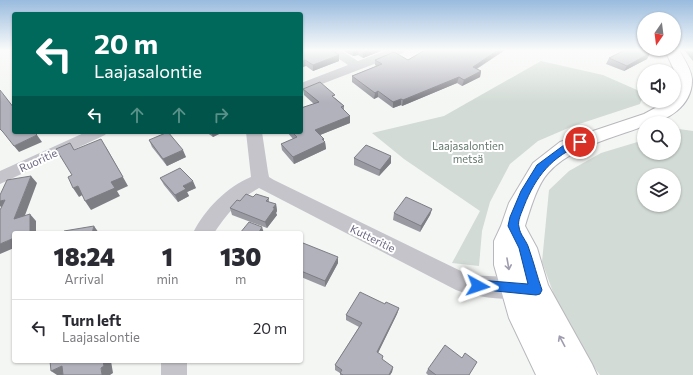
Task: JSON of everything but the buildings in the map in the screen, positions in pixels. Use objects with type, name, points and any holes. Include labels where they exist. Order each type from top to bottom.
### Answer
[{"type":"main road","points":[[581,375],[525,289],[507,265],[506,241],[513,226],[520,203],[540,168],[567,147],[669,109],[675,105],[688,80],[681,68]]},
{"type":"main road","points":[[525,289],[523,318],[553,375]]},
{"type":"street","points":[[303,87],[353,68]]},
{"type":"street","name":"Ruoritie","points":[[0,178],[95,134]]},
{"type":"street","points":[[204,231],[222,207],[235,194],[244,187],[261,180],[254,134]]},
{"type":"street","name":"Kutteritie","points":[[261,180],[278,191],[462,282],[478,286],[525,289]]},
{"type":"street","points":[[174,363],[174,375]]},
{"type":"green space","name":"Laajasalontien metsä","points":[[530,68],[570,68],[603,75],[637,90],[637,105],[573,126],[538,141],[510,164],[490,202],[482,231],[479,266],[452,263],[480,211],[404,159],[372,133],[444,116]]},
{"type":"green space","points":[[681,129],[693,131],[693,375],[600,375],[587,358],[561,314],[542,262],[549,190],[569,171],[601,153],[637,142],[637,160],[681,160]]},
{"type":"route","points":[[478,286],[536,290],[526,260],[524,248],[513,226],[515,217],[526,191],[540,168],[567,147],[580,142]]}]
